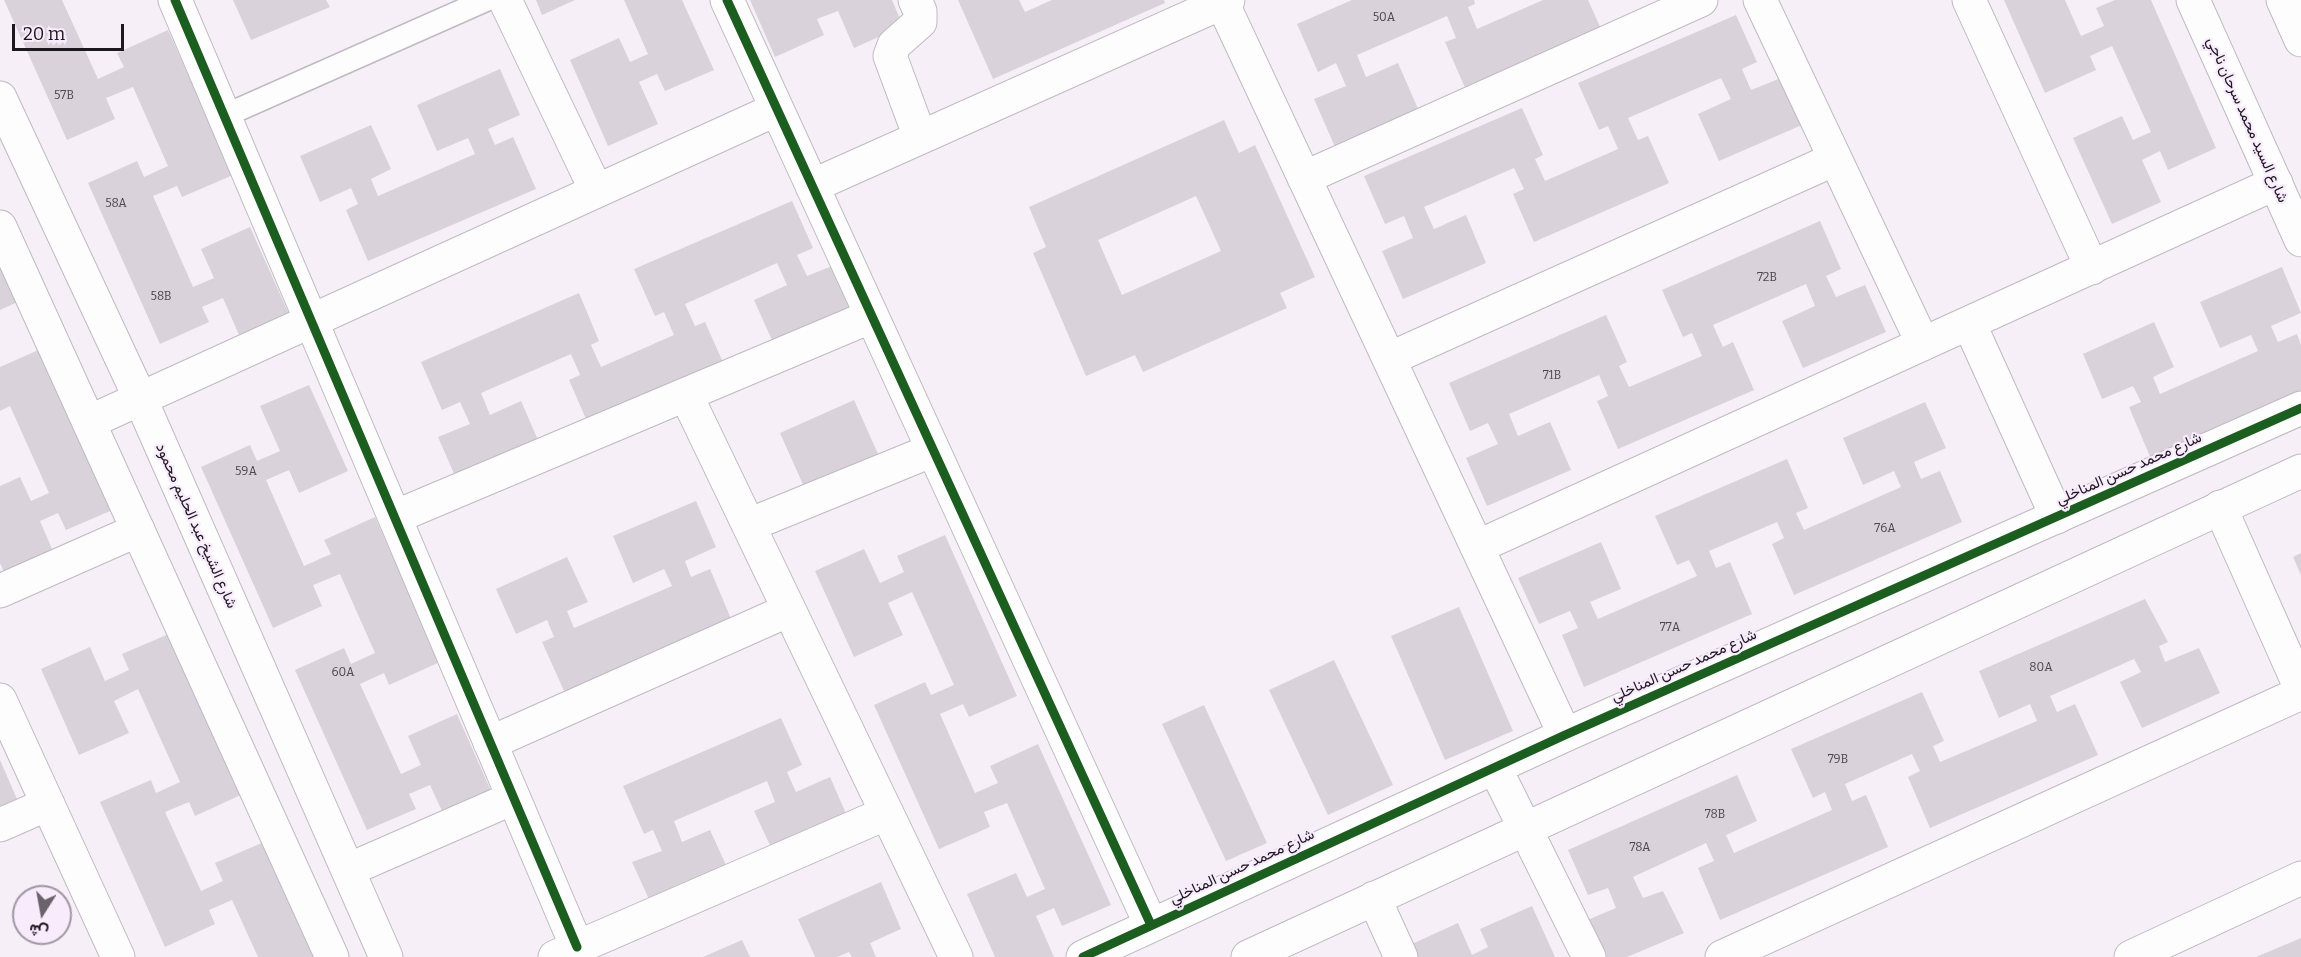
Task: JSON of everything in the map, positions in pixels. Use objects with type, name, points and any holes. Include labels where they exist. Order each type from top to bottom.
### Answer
[{"type":"street","points":[[175,0],[490,742],[513,798],[566,952],[887,813]]},
{"type":"street","points":[[505,0],[596,190]]},
{"type":"street","points":[[727,0],[1151,925]]},
{"type":"street","points":[[915,0],[920,11],[920,22],[894,45],[890,56],[920,137]]},
{"type":"street","points":[[1304,178],[1701,0]]},
{"type":"street","points":[[1969,0],[2092,268]]},
{"type":"street","name":"شارع السيد محمد سرحان ناجي","points":[[2193,0],[2301,240]]},
{"type":"street","points":[[2283,0],[2301,40]]},
{"type":"street","points":[[812,186],[1224,1],[1304,178],[1565,735]]},
{"type":"street","points":[[1768,2],[1835,159],[1923,344]]},
{"type":"street","name":"شارع الشيخ عبد الحليم محمود","points":[[0,98],[140,398],[386,957]]},
{"type":"street","points":[[89,422],[311,319],[777,109]]},
{"type":"street","points":[[1389,359],[1835,159]]},
{"type":"street","points":[[1478,547],[2276,183]]},
{"type":"street","points":[[0,227],[332,957]]},
{"type":"street","points":[[394,517],[872,316]]},
{"type":"street","points":[[1969,323],[2057,517]]},
{"type":"street","points":[[686,394],[956,957]]},
{"type":"street","name":"شارع محمد حسن المناخلي","points":[[1083,957],[1565,735],[2301,408]]},
{"type":"street","points":[[749,525],[933,450]]},
{"type":"street","points":[[1248,957],[2301,471]]},
{"type":"street","points":[[1722,957],[1761,949],[2301,691],[2220,507]]},
{"type":"street","points":[[0,591],[138,530]]},
{"type":"street","points":[[490,742],[789,610]]},
{"type":"street","points":[[0,700],[118,957]]},
{"type":"street","points":[[1495,768],[1589,957]]},
{"type":"street","points":[[348,870],[513,798]]},
{"type":"street","points":[[0,825],[48,804]]},
{"type":"street","points":[[2132,957],[2301,878]]},
{"type":"street","points":[[1374,898],[1401,957]]},
{"type":"lane","points":[[224,116],[486,0]]},
{"type":"building","points":[[4,0],[62,0],[98,79],[124,67],[117,53],[168,30],[233,175],[182,197],[177,186],[153,196],[193,287],[214,278],[201,249],[250,227],[289,314],[239,335],[223,298],[202,307],[209,322],[160,344],[88,183],[137,161],[144,177],[168,166],[133,87],[106,98],[115,119],[67,140]]},
{"type":"building","points":[[233,0],[326,0],[330,7],[251,40]]},
{"type":"building","points":[[536,0],[575,0],[542,15]]},
{"type":"building","points":[[624,0],[682,0],[714,70],[665,91],[657,74],[639,82],[658,124],[608,146],[570,60],[619,38],[630,62],[648,54]]},
{"type":"building","points":[[750,0],[892,0],[903,26],[854,48],[838,11],[817,19],[824,35],[775,57]]},
{"type":"building","points":[[958,0],[1019,0],[1025,12],[1052,0],[1164,0],[1165,3],[993,79]]},
{"type":"building","points":[[1352,0],[1474,0],[1475,4],[1468,7],[1477,29],[1543,0],[1588,0],[1602,31],[1466,90],[1445,42],[1456,38],[1447,16],[1357,55],[1366,77],[1398,63],[1419,111],[1335,147],[1314,99],[1346,86],[1336,63],[1318,72],[1297,24]]},
{"type":"building","points":[[2004,0],[2065,0],[2081,36],[2104,26],[2096,8],[2115,0],[2151,0],[2216,148],[2168,170],[2160,151],[2142,160],[2161,202],[2112,224],[2073,138],[2122,116],[2133,140],[2151,132],[2112,46],[2090,56],[2096,70],[2045,93]]},
{"type":"building","points":[[1736,15],[1757,62],[1742,69],[1751,90],[1781,78],[1802,125],[1719,161],[1698,114],[1731,99],[1721,78],[1628,118],[1638,140],[1648,136],[1669,183],[1534,242],[1513,194],[1524,189],[1514,168],[1424,207],[1434,229],[1466,215],[1486,263],[1403,299],[1382,251],[1413,238],[1404,216],[1385,224],[1364,176],[1522,108],[1543,155],[1535,159],[1545,181],[1618,149],[1608,126],[1599,130],[1578,83]]},
{"type":"building","points":[[500,69],[520,115],[488,129],[495,145],[513,137],[536,189],[368,261],[346,210],[358,204],[351,188],[320,202],[300,156],[371,125],[391,169],[371,179],[378,196],[475,154],[468,138],[437,151],[417,105]]},
{"type":"building","points":[[1224,120],[1239,153],[1255,145],[1315,277],[1280,293],[1287,308],[1143,372],[1135,355],[1086,376],[1033,253],[1046,247],[1029,207]],"holes":[[[1196,196],[1221,251],[1122,295],[1098,240]]]},
{"type":"building","points":[[792,201],[813,248],[797,255],[807,276],[837,264],[858,311],[775,347],[754,300],[787,285],[777,263],[685,304],[695,326],[705,322],[726,369],[590,428],[569,380],[580,375],[571,354],[481,393],[490,415],[521,401],[542,449],[459,485],[438,437],[470,424],[460,402],[442,410],[421,362],[579,293],[599,341],[591,345],[601,367],[674,335],[664,312],[655,316],[634,269]]},
{"type":"building","points":[[1820,221],[1841,269],[1826,276],[1836,297],[1865,285],[1886,332],[1803,368],[1782,321],[1815,306],[1806,284],[1713,325],[1723,347],[1733,342],[1754,390],[1618,449],[1597,401],[1608,396],[1599,375],[1509,414],[1518,436],[1550,422],[1571,470],[1487,506],[1466,458],[1498,444],[1488,423],[1470,431],[1449,383],[1606,315],[1627,362],[1619,366],[1629,387],[1702,356],[1692,333],[1683,337],[1662,290]]},
{"type":"building","points":[[0,251],[22,300],[0,310]]},
{"type":"building","points":[[2282,267],[2301,313],[2271,326],[2278,342],[2297,334],[2301,345],[2301,394],[2151,459],[2129,407],[2141,402],[2133,386],[2102,399],[2083,354],[2154,322],[2174,367],[2153,377],[2160,394],[2258,351],[2251,335],[2220,348],[2200,302]]},
{"type":"building","points":[[43,348],[115,509],[66,530],[58,513],[40,521],[58,563],[10,585],[0,563],[0,486],[20,477],[31,501],[49,493],[10,406],[0,411],[0,367]]},
{"type":"building","points":[[309,385],[348,471],[299,493],[289,470],[266,480],[304,566],[331,554],[324,540],[375,517],[440,662],[389,685],[384,673],[360,684],[401,774],[421,765],[408,736],[457,714],[495,800],[447,822],[430,785],[409,794],[416,809],[367,830],[295,670],[344,648],[351,664],[375,653],[340,574],[313,585],[322,606],[273,628],[201,467],[250,445],[257,461],[280,451],[260,406]]},
{"type":"building","points":[[854,400],[883,465],[809,498],[780,433]]},
{"type":"building","points":[[1925,402],[1946,448],[1914,462],[1921,479],[1940,471],[1962,522],[1794,595],[1772,544],[1784,538],[1777,522],[1709,551],[1716,568],[1730,562],[1752,614],[1584,687],[1562,635],[1578,628],[1570,611],[1539,624],[1518,578],[1601,542],[1621,589],[1590,602],[1598,619],[1697,576],[1689,560],[1677,565],[1655,516],[1787,459],[1808,508],[1796,513],[1804,530],[1901,487],[1894,471],[1863,485],[1843,438]]},
{"type":"building","points":[[696,501],[716,547],[685,561],[691,577],[710,569],[732,621],[565,693],[542,642],[554,637],[547,620],[516,634],[496,589],[567,557],[588,602],[567,611],[574,628],[672,586],[664,569],[633,583],[613,536]]},
{"type":"building","points":[[945,535],[1017,696],[969,717],[963,704],[940,714],[975,793],[998,783],[990,766],[1038,744],[1111,905],[1062,926],[1054,908],[1036,916],[1054,957],[995,957],[967,894],[1016,873],[1027,897],[1045,889],[1007,803],[984,812],[990,827],[939,849],[874,705],[925,682],[931,695],[954,685],[912,592],[888,603],[903,635],[854,657],[815,571],[864,549],[880,583],[904,572],[897,556]]},
{"type":"building","points":[[2301,553],[2301,575],[2293,557]]},
{"type":"building","points":[[2145,599],[2168,642],[2159,646],[2165,662],[2199,648],[2220,693],[2142,728],[2120,682],[2141,672],[2134,659],[2050,696],[2057,712],[2075,704],[2098,755],[1930,828],[1908,777],[1920,771],[1912,754],[1845,784],[1852,801],[1866,795],[1888,847],[1720,920],[1698,868],[1714,861],[1706,843],[1633,877],[1643,898],[1663,891],[1684,933],[1627,957],[1601,957],[1585,921],[1616,908],[1608,888],[1588,895],[1568,850],[1737,775],[1757,821],[1726,835],[1734,853],[1832,810],[1825,792],[1813,798],[1791,749],[1922,692],[1944,741],[1933,746],[1940,762],[2037,721],[2030,704],[1999,718],[1979,671]]},
{"type":"building","points":[[1459,607],[1513,731],[1445,760],[1391,636]]},
{"type":"building","points":[[171,633],[243,794],[195,816],[189,802],[165,812],[201,891],[223,881],[215,863],[264,842],[316,957],[258,957],[232,900],[209,910],[215,924],[165,947],[100,802],[151,780],[156,793],[180,782],[138,689],[114,701],[129,733],[79,755],[41,669],[90,647],[105,681],[129,670],[122,654]]},
{"type":"building","points":[[1334,660],[1393,785],[1328,815],[1269,690]]},
{"type":"building","points":[[1204,705],[1267,843],[1226,861],[1162,724]]},
{"type":"building","points":[[781,718],[802,765],[787,772],[796,792],[830,777],[851,825],[776,858],[754,811],[775,802],[767,781],[674,821],[682,842],[710,830],[731,876],[653,908],[632,862],[662,851],[653,830],[644,834],[623,786]]},
{"type":"building","points":[[0,760],[20,806],[0,814]]},
{"type":"building","points":[[881,882],[901,929],[870,943],[876,957],[852,957],[849,952],[837,957],[815,957],[798,919]]},
{"type":"building","points":[[1532,906],[1555,957],[1418,957],[1412,944],[1458,923],[1472,955],[1488,947],[1480,929]]},
{"type":"building","points":[[2301,938],[2301,957],[2256,957]]},
{"type":"building","points":[[742,940],[750,957],[703,957]]},
{"type":"cycle path","points":[[175,0],[577,947]]},
{"type":"cycle path","points":[[727,0],[1151,925]]},
{"type":"cycle path","points":[[1083,957],[1565,735],[2301,408]]}]
